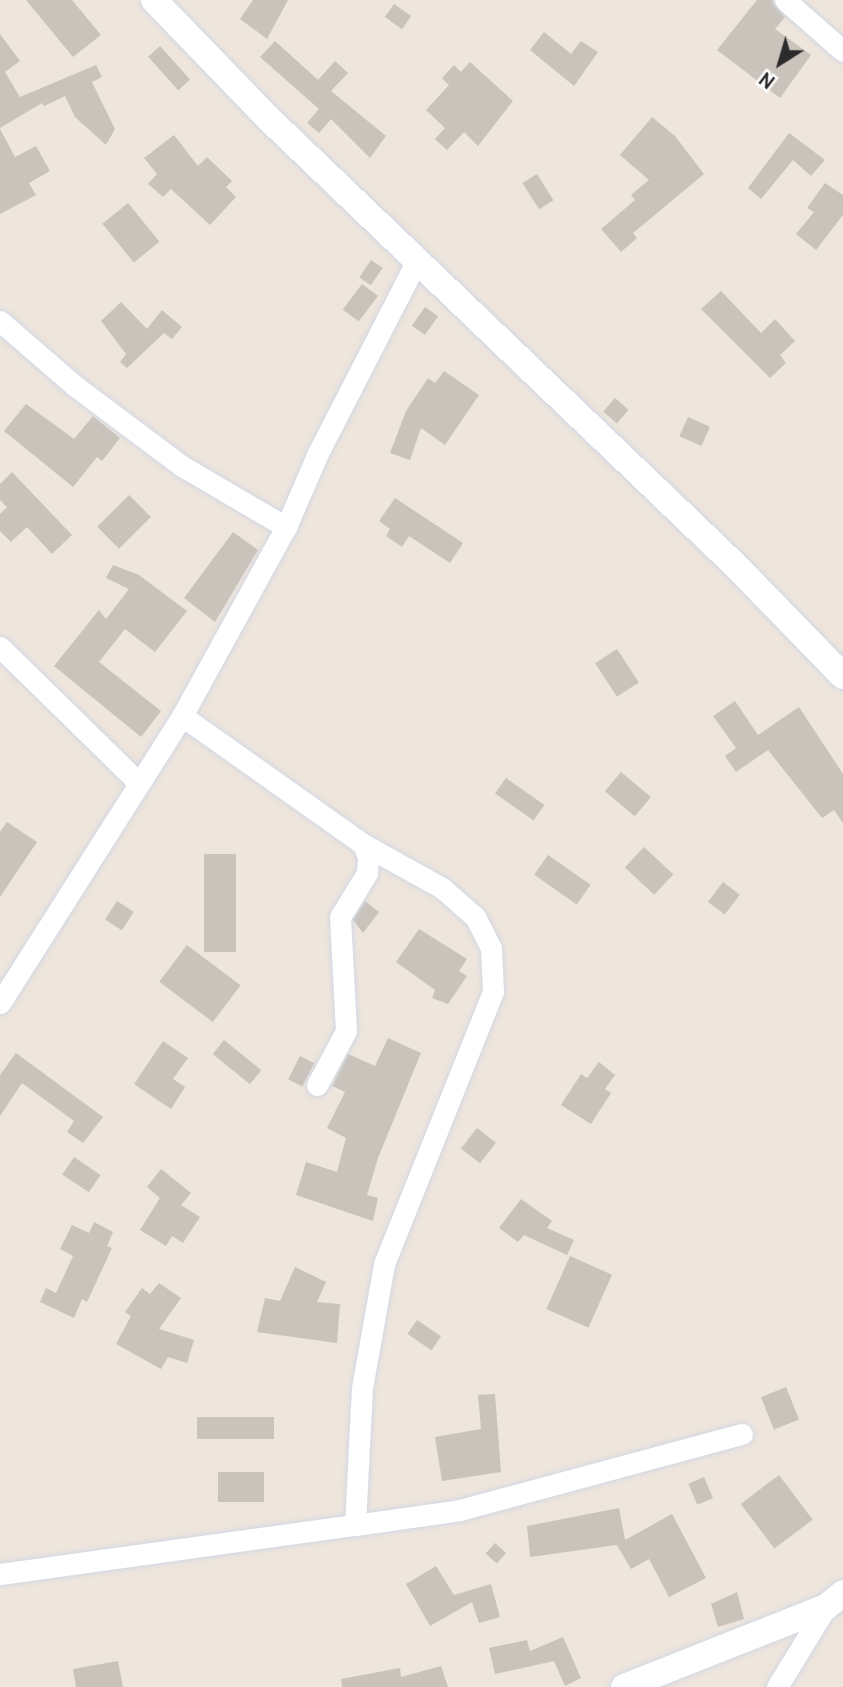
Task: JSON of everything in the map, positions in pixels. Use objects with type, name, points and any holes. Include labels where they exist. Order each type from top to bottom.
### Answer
[{"type":"street","points":[[154,0],[260,110],[734,564],[843,676]]},
{"type":"street","points":[[785,0],[843,51]]},
{"type":"street","points":[[0,1003],[182,716],[286,527],[318,453],[417,260]]},
{"type":"street","points":[[0,321],[75,386],[182,466],[286,527]]},
{"type":"street","points":[[0,647],[139,783]]},
{"type":"street","points":[[182,716],[363,844],[442,888],[475,917],[491,948],[493,990],[384,1264],[362,1388],[355,1525]]},
{"type":"street","points":[[317,1085],[346,1031],[340,917],[367,873],[368,857],[363,844]]},
{"type":"street","points":[[0,1574],[460,1510],[742,1434]]},
{"type":"street","points":[[624,1687],[835,1600]]},
{"type":"street","points":[[777,1687],[835,1600]]},
{"type":"building","points":[[26,0],[72,0],[101,35],[73,57]]},
{"type":"building","points":[[253,0],[288,0],[267,39],[240,19]]},
{"type":"building","points":[[757,0],[772,0],[785,17],[775,29],[811,55],[780,98],[717,50]]},
{"type":"building","points":[[394,4],[411,16],[402,29],[385,17]]},
{"type":"building","points":[[544,32],[571,54],[581,41],[598,52],[574,86],[530,50]]},
{"type":"building","points":[[0,34],[20,61],[5,72],[20,97],[96,65],[102,77],[92,82],[115,129],[106,145],[75,117],[65,96],[44,106],[42,103],[0,128]]},
{"type":"building","points":[[275,41],[318,80],[335,61],[348,73],[331,91],[386,136],[370,158],[331,119],[319,133],[307,123],[319,109],[260,57]]},
{"type":"building","points":[[160,46],[190,79],[178,90],[148,57]]},
{"type":"building","points":[[470,62],[513,101],[478,146],[464,132],[447,150],[435,139],[445,128],[426,110],[449,85],[442,78],[454,65],[461,72]]},
{"type":"building","points":[[652,117],[675,136],[704,174],[633,233],[637,238],[621,252],[601,229],[635,200],[631,195],[649,180],[620,155]]},
{"type":"building","points":[[0,129],[15,157],[36,146],[50,171],[29,183],[36,195],[0,214]]},
{"type":"building","points":[[789,133],[825,160],[811,176],[793,160],[761,199],[748,188]]},
{"type":"building","points":[[174,135],[198,166],[207,157],[232,181],[226,187],[236,197],[210,225],[171,189],[163,197],[148,184],[157,174],[144,158]]},
{"type":"building","points":[[537,174],[553,200],[539,209],[523,183]]},
{"type":"building","points":[[825,183],[843,195],[843,215],[816,250],[796,234],[814,212],[807,208]]},
{"type":"building","points":[[128,203],[159,242],[134,263],[102,224]]},
{"type":"building","points":[[371,260],[383,268],[371,285],[359,277]]},
{"type":"building","points":[[362,284],[378,296],[359,322],[343,310]]},
{"type":"building","points":[[721,291],[761,333],[775,319],[795,341],[780,355],[786,363],[770,378],[701,309]]},
{"type":"building","points":[[121,302],[147,329],[162,310],[182,327],[172,339],[164,333],[127,368],[120,362],[126,354],[101,321]]},
{"type":"building","points":[[425,307],[438,316],[425,335],[412,326]]},
{"type":"building","points":[[444,371],[479,395],[445,445],[421,428],[410,460],[390,453],[406,411],[428,378],[435,383]]},
{"type":"building","points":[[615,398],[629,410],[617,423],[603,412]]},
{"type":"building","points":[[26,404],[74,439],[93,416],[120,438],[102,461],[97,457],[73,487],[4,431]]},
{"type":"building","points":[[688,417],[710,427],[701,446],[679,436]]},
{"type":"building","points":[[12,472],[72,535],[52,554],[27,527],[11,542],[0,531],[0,514],[7,507],[0,500],[0,484]]},
{"type":"building","points":[[129,495],[151,517],[119,549],[97,527]]},
{"type":"building","points":[[395,498],[463,543],[450,563],[409,536],[402,547],[386,536],[390,529],[379,521]]},
{"type":"building","points":[[233,532],[258,550],[215,622],[184,598]]},
{"type":"building","points":[[113,565],[139,575],[187,611],[155,652],[125,629],[99,662],[161,711],[141,737],[54,666],[99,610],[106,619],[129,589],[106,578]]},
{"type":"building","points":[[617,649],[639,683],[617,697],[595,663]]},
{"type":"building","points":[[735,701],[758,735],[799,707],[843,774],[843,823],[834,810],[822,818],[768,750],[736,772],[725,756],[736,748],[713,716]]},
{"type":"building","points":[[621,772],[651,797],[635,816],[605,791]]},
{"type":"building","points":[[506,778],[545,805],[534,821],[495,794]]},
{"type":"building","points":[[7,822],[37,842],[0,897],[0,832]]},
{"type":"building","points":[[644,847],[673,874],[654,895],[625,867]]},
{"type":"building","points":[[204,854],[236,854],[236,952],[204,952]]},
{"type":"building","points":[[548,855],[591,885],[577,904],[534,875]]},
{"type":"building","points":[[723,882],[740,895],[725,915],[708,902]]},
{"type":"building","points":[[117,901],[134,912],[122,930],[105,919]]},
{"type":"building","points":[[365,901],[379,912],[363,933],[353,920]]},
{"type":"building","points":[[419,929],[467,959],[459,971],[467,976],[448,1004],[432,998],[435,990],[396,962]]},
{"type":"building","points":[[187,945],[241,985],[213,1022],[159,982]]},
{"type":"building","points":[[388,1038],[421,1053],[378,1158],[367,1195],[378,1198],[373,1221],[296,1195],[306,1162],[337,1172],[346,1138],[327,1128],[345,1092],[332,1086],[348,1054],[375,1066]]},
{"type":"building","points":[[224,1040],[261,1070],[250,1084],[213,1054]]},
{"type":"building","points":[[163,1041],[188,1058],[173,1079],[185,1087],[171,1109],[134,1084]]},
{"type":"building","points":[[16,1053],[103,1117],[83,1143],[67,1132],[74,1121],[22,1083],[0,1116],[0,1075]]},
{"type":"building","points":[[300,1056],[314,1063],[302,1086],[288,1079]]},
{"type":"building","points":[[599,1062],[615,1075],[605,1089],[611,1093],[591,1124],[561,1105],[581,1074],[587,1078]]},
{"type":"building","points":[[477,1128],[496,1143],[480,1163],[461,1148]]},
{"type":"building","points":[[74,1157],[101,1175],[89,1192],[62,1174]]},
{"type":"building","points":[[161,1169],[191,1193],[181,1205],[200,1217],[183,1243],[172,1236],[166,1246],[140,1230],[160,1198],[147,1187]]},
{"type":"building","points":[[521,1199],[552,1221],[547,1228],[574,1240],[567,1255],[524,1235],[518,1242],[499,1228]]},
{"type":"building","points":[[94,1222],[113,1232],[107,1246],[112,1248],[87,1302],[82,1299],[74,1318],[40,1302],[46,1288],[56,1293],[73,1256],[60,1249],[72,1225],[89,1233]]},
{"type":"building","points":[[570,1256],[612,1275],[588,1328],[546,1309]]},
{"type":"building","points":[[295,1267],[326,1282],[317,1302],[340,1304],[337,1343],[257,1332],[265,1298],[280,1301]]},
{"type":"building","points":[[159,1283],[181,1298],[159,1329],[194,1340],[187,1363],[168,1357],[161,1369],[116,1344],[131,1316],[125,1312],[142,1288],[150,1294]]},
{"type":"building","points":[[417,1320],[441,1336],[432,1350],[407,1334]]},
{"type":"building","points":[[786,1387],[799,1419],[774,1430],[761,1397]]},
{"type":"building","points":[[495,1394],[501,1472],[442,1481],[435,1437],[481,1429],[478,1395]]},
{"type":"building","points":[[197,1417],[274,1417],[274,1439],[197,1439]]},
{"type":"building","points":[[218,1472],[264,1472],[264,1502],[218,1502]]},
{"type":"building","points":[[779,1475],[813,1520],[774,1549],[741,1504]]},
{"type":"building","points":[[704,1477],[713,1498],[697,1505],[688,1484]]},
{"type":"building","points":[[619,1508],[625,1540],[672,1514],[706,1578],[669,1597],[649,1559],[631,1569],[617,1545],[530,1557],[527,1526]]},
{"type":"building","points":[[495,1543],[506,1553],[497,1563],[486,1553]]},
{"type":"building","points":[[436,1566],[454,1595],[491,1584],[500,1617],[479,1623],[472,1602],[430,1626],[406,1584]]},
{"type":"building","points":[[737,1592],[744,1619],[718,1627],[711,1604]]},
{"type":"building","points":[[563,1637],[581,1678],[565,1686],[554,1661],[495,1674],[489,1648],[527,1640],[530,1651]]},
{"type":"building","points":[[118,1661],[123,1687],[76,1687],[73,1669]]},
{"type":"building","points":[[441,1666],[448,1687],[342,1687],[341,1679],[400,1668],[401,1677]]}]
